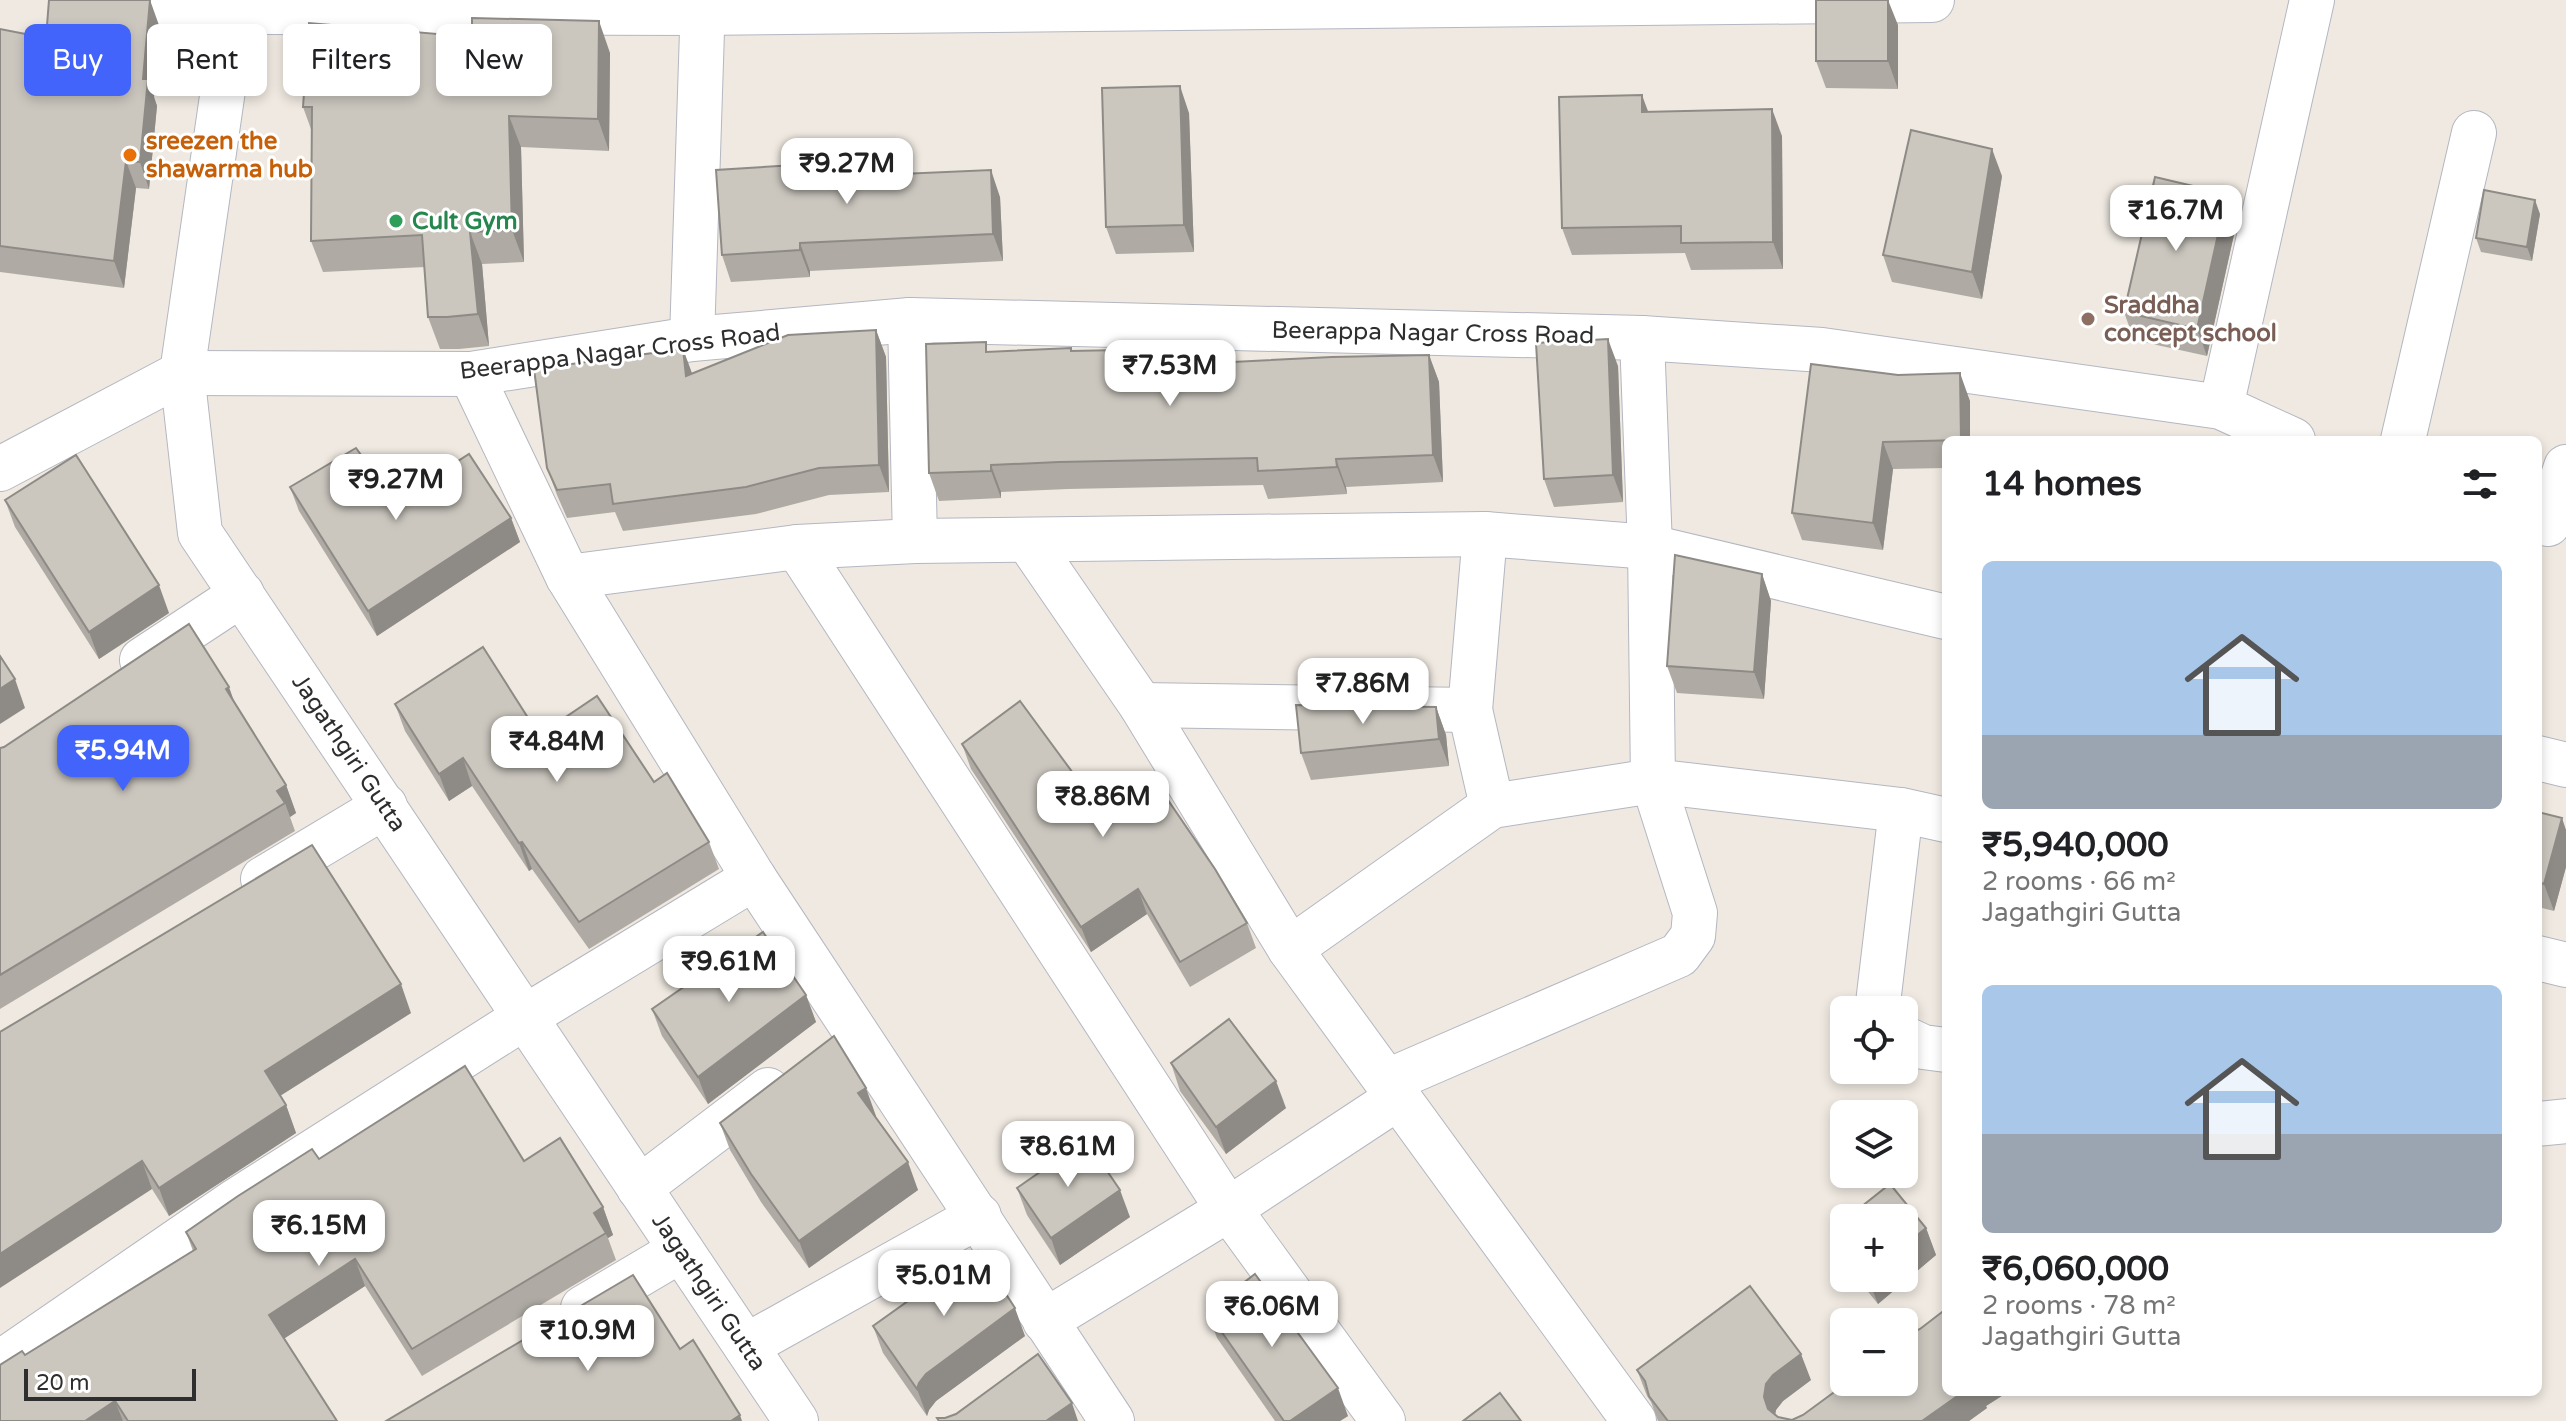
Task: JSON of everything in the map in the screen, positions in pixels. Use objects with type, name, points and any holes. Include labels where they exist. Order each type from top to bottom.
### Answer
[{"type":"street","points":[[142,0],[235,6],[702,7],[1932,0]]},
{"type":"street","points":[[2221,407],[2312,0]]},
{"type":"street","name":"Jagathgiri Gutta","points":[[235,6],[182,373],[200,533],[796,1421]]},
{"type":"street","points":[[692,339],[702,7]]},
{"type":"street","points":[[2404,436],[2474,133]]},
{"type":"street","points":[[910,320],[915,541]]},
{"type":"street","name":"Beerappa Nagar Cross Road","points":[[182,373],[471,374],[692,339],[910,320],[1642,338],[1822,350],[2221,407],[2284,436]]},
{"type":"street","points":[[1023,1368],[1052,1332],[1229,1209],[1393,1089],[1679,955],[1693,936],[1695,913],[1653,781],[1650,547],[1642,338]]},
{"type":"street","points":[[0,469],[182,373]]},
{"type":"street","points":[[471,374],[568,577],[754,878],[1112,1421]]},
{"type":"street","points":[[2551,525],[2566,467]]},
{"type":"street","points":[[1485,534],[1470,710],[1492,806]]},
{"type":"street","points":[[568,577],[797,547],[915,541],[1485,534],[1650,547],[1942,616]]},
{"type":"street","points":[[1029,542],[1141,705],[1290,949],[1634,1421]]},
{"type":"street","points":[[797,547],[1229,1209],[1383,1421]]},
{"type":"street","points":[[115,678],[242,594]]},
{"type":"street","points":[[1141,705],[1470,710]]},
{"type":"street","points":[[2542,759],[2566,765]]},
{"type":"street","points":[[1290,949],[1492,806],[1653,781],[1901,810],[1942,819]]},
{"type":"street","points":[[225,902],[385,806]]},
{"type":"street","points":[[1879,996],[1901,810]]},
{"type":"street","points":[[0,1363],[234,1202],[525,1017],[754,878]]},
{"type":"street","points":[[2542,959],[2566,965]]},
{"type":"street","points":[[639,1188],[853,1025]]},
{"type":"street","points":[[1918,1045],[1942,1049]]},
{"type":"street","points":[[2542,1124],[2566,1121]]},
{"type":"street","points":[[746,1346],[979,1216]]},
{"type":"street","points":[[545,1331],[681,1250]]},
{"type":"building","points":[[49,0],[150,0],[143,79],[147,79],[147,89],[140,162],[126,161],[114,261],[0,246],[0,29],[24,34],[24,96],[131,96],[131,24],[47,24]]},
{"type":"building","points":[[1816,0],[1888,0],[1888,61],[1816,61]]},
{"type":"building","points":[[472,18],[599,21],[598,119],[509,116],[512,230],[470,232],[478,314],[428,317],[422,235],[311,241],[312,107],[303,107],[304,96],[420,96],[420,33],[436,34],[436,96],[552,96],[552,24],[472,24]]},
{"type":"building","points":[[1180,86],[1184,225],[1106,227],[1102,88]]},
{"type":"building","points":[[1642,95],[1642,112],[1772,109],[1773,242],[1681,243],[1681,226],[1562,228],[1559,97]]},
{"type":"building","points":[[1911,130],[1992,149],[1972,272],[1883,255]]},
{"type":"building","points":[[795,165],[795,171],[901,166],[901,174],[991,170],[993,234],[800,243],[800,250],[722,255],[716,170]]},
{"type":"building","points":[[2155,177],[2227,194],[2197,329],[2124,312]]},
{"type":"building","points":[[2484,190],[2535,200],[2527,247],[2476,238]]},
{"type":"building","points":[[876,330],[879,465],[819,468],[746,487],[613,504],[610,484],[557,490],[547,468],[534,369],[683,349],[686,376],[788,335]]},
{"type":"building","points":[[1608,339],[1613,475],[1544,479],[1536,343]]},
{"type":"building","points":[[986,342],[986,352],[1071,348],[1071,351],[1173,349],[1173,365],[1429,355],[1433,455],[1336,459],[1337,467],[1258,471],[1257,458],[991,465],[991,471],[929,473],[926,344]]},
{"type":"building","points":[[1811,364],[1898,375],[1960,373],[1961,436],[1942,436],[1942,440],[1883,442],[1873,523],[1792,513]]},
{"type":"building","points":[[356,448],[395,502],[469,454],[511,518],[368,611],[290,487]]},
{"type":"building","points":[[76,455],[159,585],[89,632],[5,500]]},
{"type":"building","points":[[1675,555],[1762,574],[1754,672],[1667,666]]},
{"type":"building","points":[[189,624],[286,785],[277,791],[285,803],[0,975],[0,748]]},
{"type":"building","points":[[483,647],[539,735],[597,696],[654,782],[667,773],[709,842],[579,922],[522,842],[519,843],[463,758],[439,774],[395,704]]},
{"type":"building","points":[[0,656],[15,679],[0,689]]},
{"type":"building","points":[[1020,701],[1109,822],[1159,787],[1215,869],[1247,923],[1180,962],[1138,889],[1081,927],[962,744]]},
{"type":"building","points":[[1296,705],[1436,707],[1439,739],[1301,753]]},
{"type":"building","points":[[2542,813],[2562,818],[2542,883]]},
{"type":"building","points":[[312,845],[401,984],[265,1071],[286,1105],[159,1188],[142,1161],[0,1254],[0,1032]]},
{"type":"building","points":[[763,932],[806,995],[698,1077],[652,1009]]},
{"type":"building","points":[[1229,1019],[1276,1081],[1216,1127],[1171,1063]]},
{"type":"building","points":[[834,1036],[866,1088],[858,1093],[908,1162],[799,1241],[751,1174],[720,1123]]},
{"type":"building","points":[[465,1066],[524,1161],[560,1138],[603,1207],[594,1213],[606,1233],[412,1349],[355,1259],[269,1315],[337,1421],[128,1421],[115,1401],[85,1421],[0,1421],[0,1365],[22,1351],[25,1355],[196,1249],[186,1232],[238,1196],[312,1149],[319,1159]]},
{"type":"building","points":[[1086,1140],[1120,1190],[1051,1238],[1017,1188]]},
{"type":"building","points":[[1885,1188],[1893,1188],[1906,1204],[1865,1204]]},
{"type":"building","points":[[1918,1218],[1926,1228],[1918,1235]]},
{"type":"building","points":[[978,1251],[1015,1308],[926,1374],[917,1389],[873,1326]]},
{"type":"building","points":[[1255,1274],[1338,1388],[1290,1421],[1284,1421],[1207,1311]]},
{"type":"building","points":[[633,1275],[680,1349],[693,1340],[740,1415],[731,1421],[386,1421]]},
{"type":"building","points":[[1750,1286],[1801,1354],[1766,1384],[1764,1397],[1768,1409],[1778,1417],[1792,1420],[1830,1395],[1918,1396],[1918,1330],[1942,1312],[1942,1396],[1957,1396],[1922,1421],[1668,1421],[1649,1396],[1645,1381],[1637,1370]]},
{"type":"building","points":[[1038,1354],[1072,1403],[1046,1421],[939,1421],[937,1418],[956,1414]]},
{"type":"building","points":[[1500,1393],[1521,1421],[1463,1421]]},
{"type":"place","name":"sreezen the shawarma hub","points":[[130,155]]},
{"type":"place","name":"Cult Gym","points":[[396,221]]},
{"type":"place","name":"Sraddha concept school","points":[[2088,319]]}]
